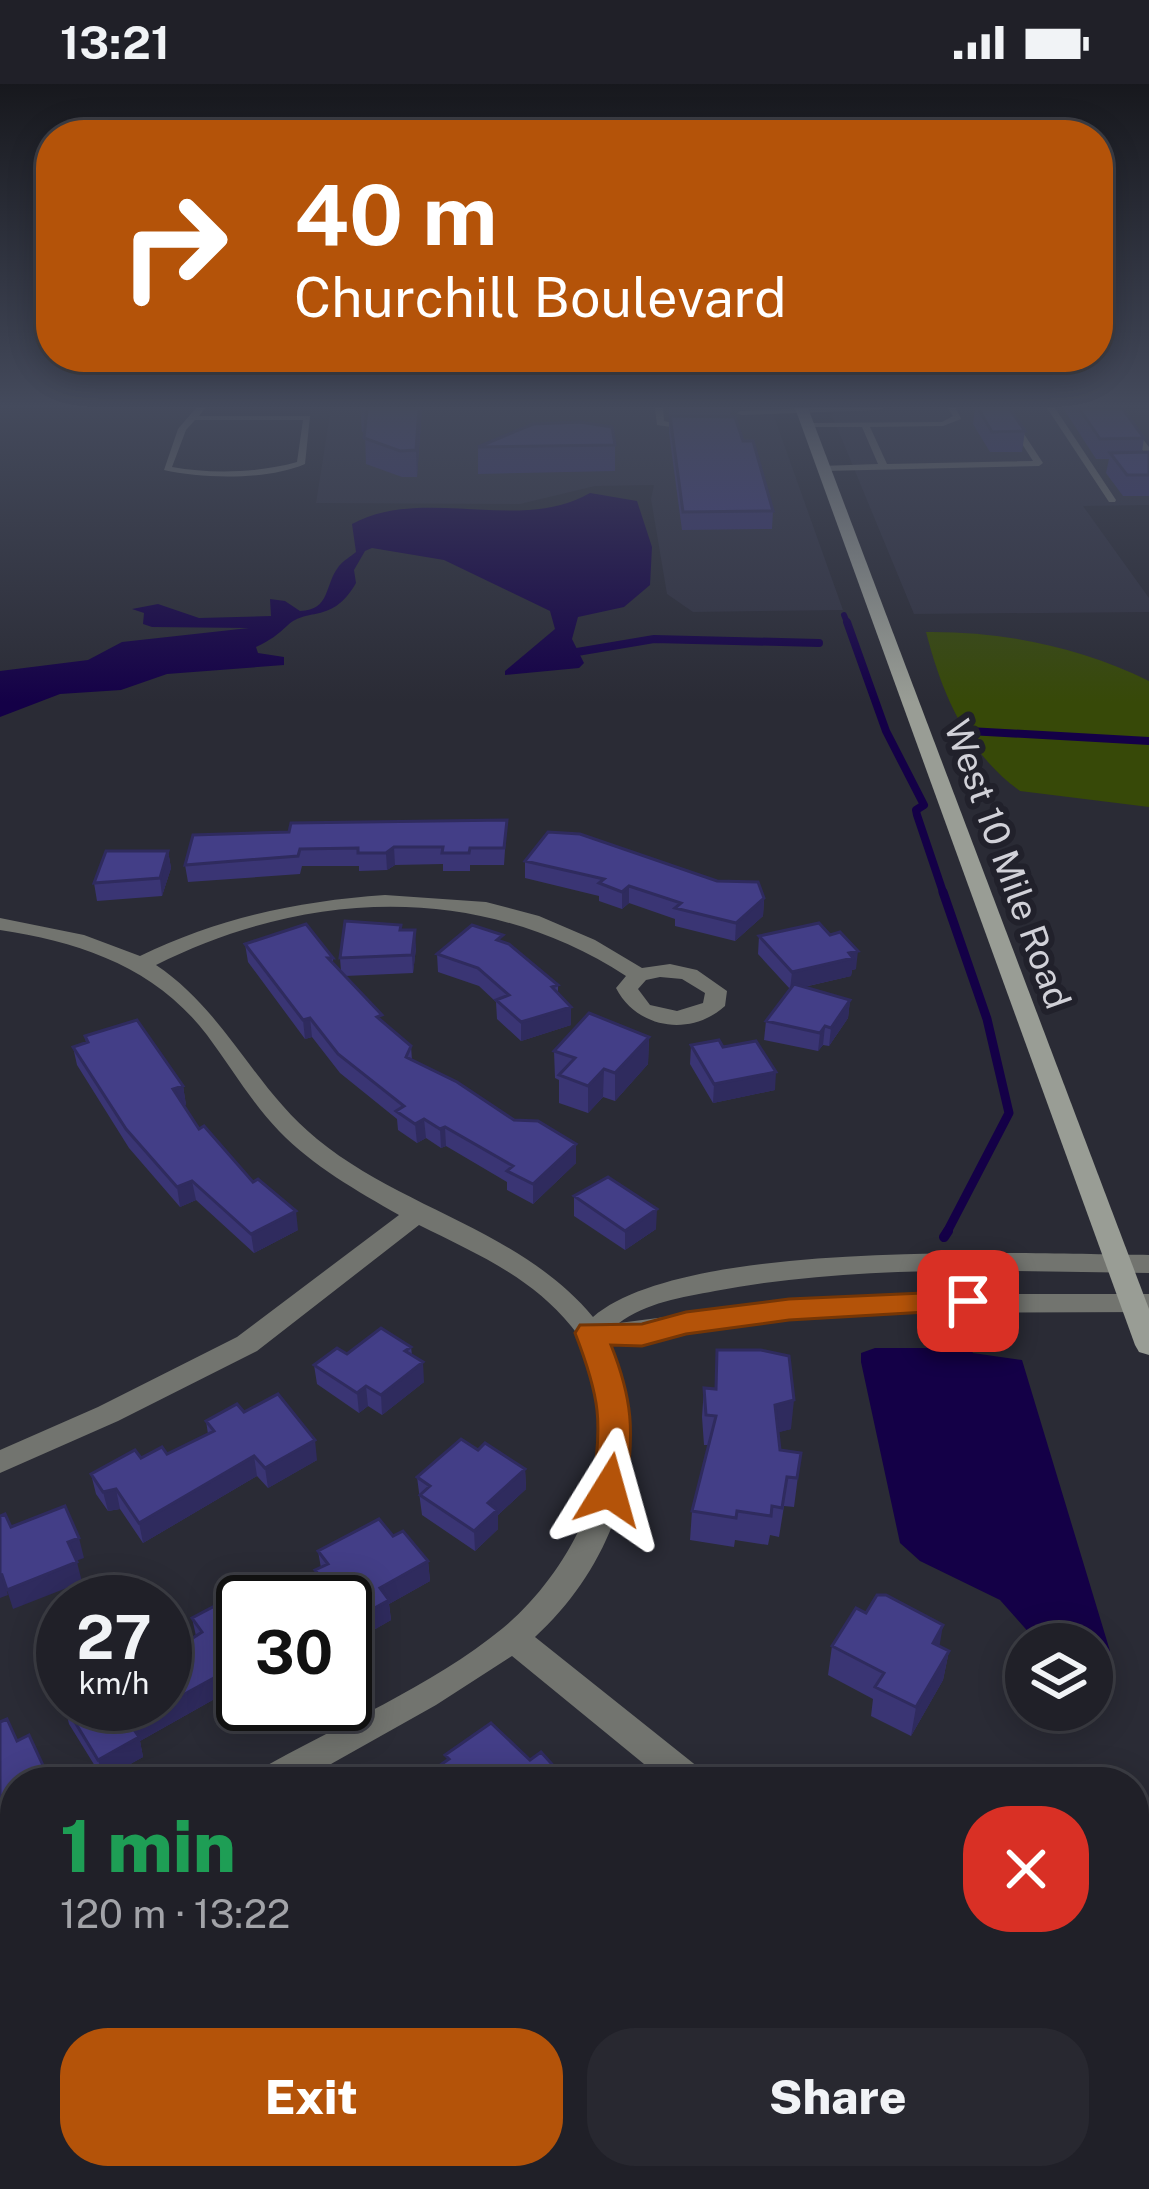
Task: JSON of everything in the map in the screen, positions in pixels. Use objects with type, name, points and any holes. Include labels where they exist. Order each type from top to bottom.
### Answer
[{"type":"main road","name":"West 10 Mile Road","points":[[838,506],[1119,1264],[1141,1303],[1149,1345]]},
{"type":"street","points":[[143,963],[207,932],[261,916],[344,905],[414,904],[477,908],[532,920],[589,945],[639,975]]},
{"type":"street","points":[[0,924],[43,929],[143,963],[192,1003],[249,1084],[304,1142],[417,1214],[505,1256],[544,1283],[591,1333],[608,1377],[618,1428],[616,1467],[603,1514],[582,1559],[553,1599],[513,1638],[294,1767]]},
{"type":"street","points":[[0,1462],[247,1344],[417,1214]]},
{"type":"street","points":[[591,1333],[622,1307],[673,1292],[788,1272],[1149,1264]]},
{"type":"street","points":[[914,1266],[923,1303]]},
{"type":"street","points":[[591,1333],[642,1335],[757,1313],[923,1303],[1057,1298],[1141,1303]]},
{"type":"street","points":[[513,1638],[672,1767]]},
{"type":"shaded area","points":[[639,506],[652,547],[650,585],[624,607],[578,617],[572,639],[584,663],[579,668],[505,675],[555,629],[550,611],[444,560],[372,548],[354,570],[356,583],[338,604],[296,620],[256,647],[258,653],[284,657],[284,665],[167,674],[121,690],[60,694],[0,717],[0,671],[88,660],[122,642],[249,628],[152,627],[143,624],[144,613],[132,609],[158,604],[199,618],[271,616],[270,599],[285,601],[300,611],[310,610],[326,595],[339,566],[356,552],[352,524],[410,508]]},
{"type":"shaded area","points":[[652,506],[806,506],[843,610],[693,612],[667,594]]},
{"type":"shaded area","points":[[870,506],[1083,506],[1149,598],[1149,612],[914,614]]},
{"type":"shaded area","points":[[875,1348],[938,1348],[1022,1360],[1102,1623],[1020,1623],[1000,1600],[920,1561],[900,1543],[861,1353]]},
{"type":"green space","points":[[926,632],[1040,643],[1149,681],[1149,807],[1020,791],[985,759],[959,720]]},
{"type":"building","points":[[682,506],[772,506],[773,511],[683,512]]},
{"type":"building","points":[[507,820],[504,848],[470,848],[469,853],[442,853],[443,847],[394,847],[386,853],[358,853],[358,848],[300,849],[298,856],[185,865],[193,835],[289,832],[291,823]]},
{"type":"building","points":[[548,832],[580,834],[717,881],[758,882],[764,898],[736,923],[675,908],[681,903],[629,886],[622,892],[599,883],[604,879],[525,861]]},
{"type":"building","points":[[106,851],[168,851],[160,878],[94,883]]},
{"type":"building","points":[[345,921],[415,930],[412,955],[340,958]]},
{"type":"building","points":[[819,923],[830,935],[840,932],[858,951],[849,953],[853,958],[792,972],[759,936]]},
{"type":"building","points":[[306,924],[333,958],[328,958],[382,1015],[377,1017],[411,1046],[406,1057],[457,1082],[514,1120],[538,1121],[576,1144],[533,1184],[507,1171],[513,1166],[445,1127],[440,1129],[424,1119],[415,1124],[396,1111],[404,1106],[338,1054],[310,1018],[303,1020],[245,944]]},
{"type":"building","points":[[472,925],[503,935],[497,940],[509,944],[558,985],[552,987],[571,1007],[521,1022],[496,1000],[509,995],[478,968],[437,954]]},
{"type":"building","points":[[794,984],[850,1000],[831,1028],[825,1026],[820,1033],[766,1021]]},
{"type":"building","points":[[589,1013],[649,1037],[615,1073],[604,1069],[588,1086],[559,1075],[575,1058],[554,1051]]},
{"type":"building","points":[[137,1020],[183,1086],[173,1089],[199,1129],[204,1126],[253,1182],[258,1179],[296,1211],[251,1234],[192,1181],[177,1187],[126,1129],[73,1047],[88,1042],[85,1036]]},
{"type":"building","points":[[719,1040],[723,1047],[756,1041],[776,1072],[714,1084],[691,1045]]},
{"type":"building","points":[[608,1177],[657,1209],[625,1231],[574,1196]]},
{"type":"building","points":[[381,1328],[411,1347],[405,1351],[423,1362],[381,1395],[366,1386],[357,1393],[314,1365],[337,1348],[347,1354]]},
{"type":"building","points":[[717,1350],[761,1350],[789,1356],[794,1400],[775,1405],[780,1450],[801,1453],[797,1478],[787,1477],[782,1508],[772,1506],[771,1516],[737,1511],[736,1518],[692,1511],[716,1416],[706,1415],[704,1388],[716,1389]]},
{"type":"building","points":[[278,1394],[315,1440],[265,1468],[254,1456],[139,1523],[116,1489],[103,1492],[91,1474],[135,1450],[141,1458],[162,1447],[167,1454],[214,1431],[206,1421],[237,1404],[244,1412]]},
{"type":"building","points":[[461,1439],[478,1450],[485,1443],[525,1469],[488,1503],[497,1510],[474,1531],[420,1495],[430,1486],[417,1477]]},
{"type":"building","points":[[65,1506],[79,1538],[68,1542],[77,1562],[7,1590],[0,1576],[0,1516],[5,1514],[11,1527]]},
{"type":"building","points":[[379,1519],[393,1536],[403,1531],[428,1561],[380,1588],[389,1600],[372,1609],[372,1575],[319,1575],[315,1570],[328,1564],[318,1551]]},
{"type":"building","points":[[877,1595],[886,1595],[943,1625],[933,1643],[949,1651],[916,1707],[875,1687],[884,1673],[832,1646],[856,1608],[866,1613]]},
{"type":"building","points":[[216,1605],[216,1681],[192,1690],[192,1638],[202,1632],[192,1618]]},
{"type":"building","points":[[7,1719],[17,1741],[29,1735],[44,1767],[0,1767],[0,1722]]},
{"type":"building","points":[[491,1723],[530,1760],[541,1752],[554,1767],[438,1767],[449,1759],[445,1755]]},
{"type":"building","points":[[80,1731],[135,1731],[139,1737],[98,1760]]},
{"type":"waterway","points":[[844,615],[848,625]]},
{"type":"waterway","points":[[847,622],[886,731],[924,805],[916,810],[917,815],[944,895]]},
{"type":"waterway","points":[[577,652],[654,639],[819,643]]},
{"type":"waterway","points":[[951,730],[1149,741]]},
{"type":"waterway","points":[[943,892],[987,1019],[1009,1113],[946,1234]]},
{"type":"waterway","points":[[967,1329],[968,1351]]},
{"type":"route","points":[[609,1490],[616,1467],[618,1428],[608,1377],[591,1333],[642,1335],[686,1323],[789,1310],[968,1301]]}]
